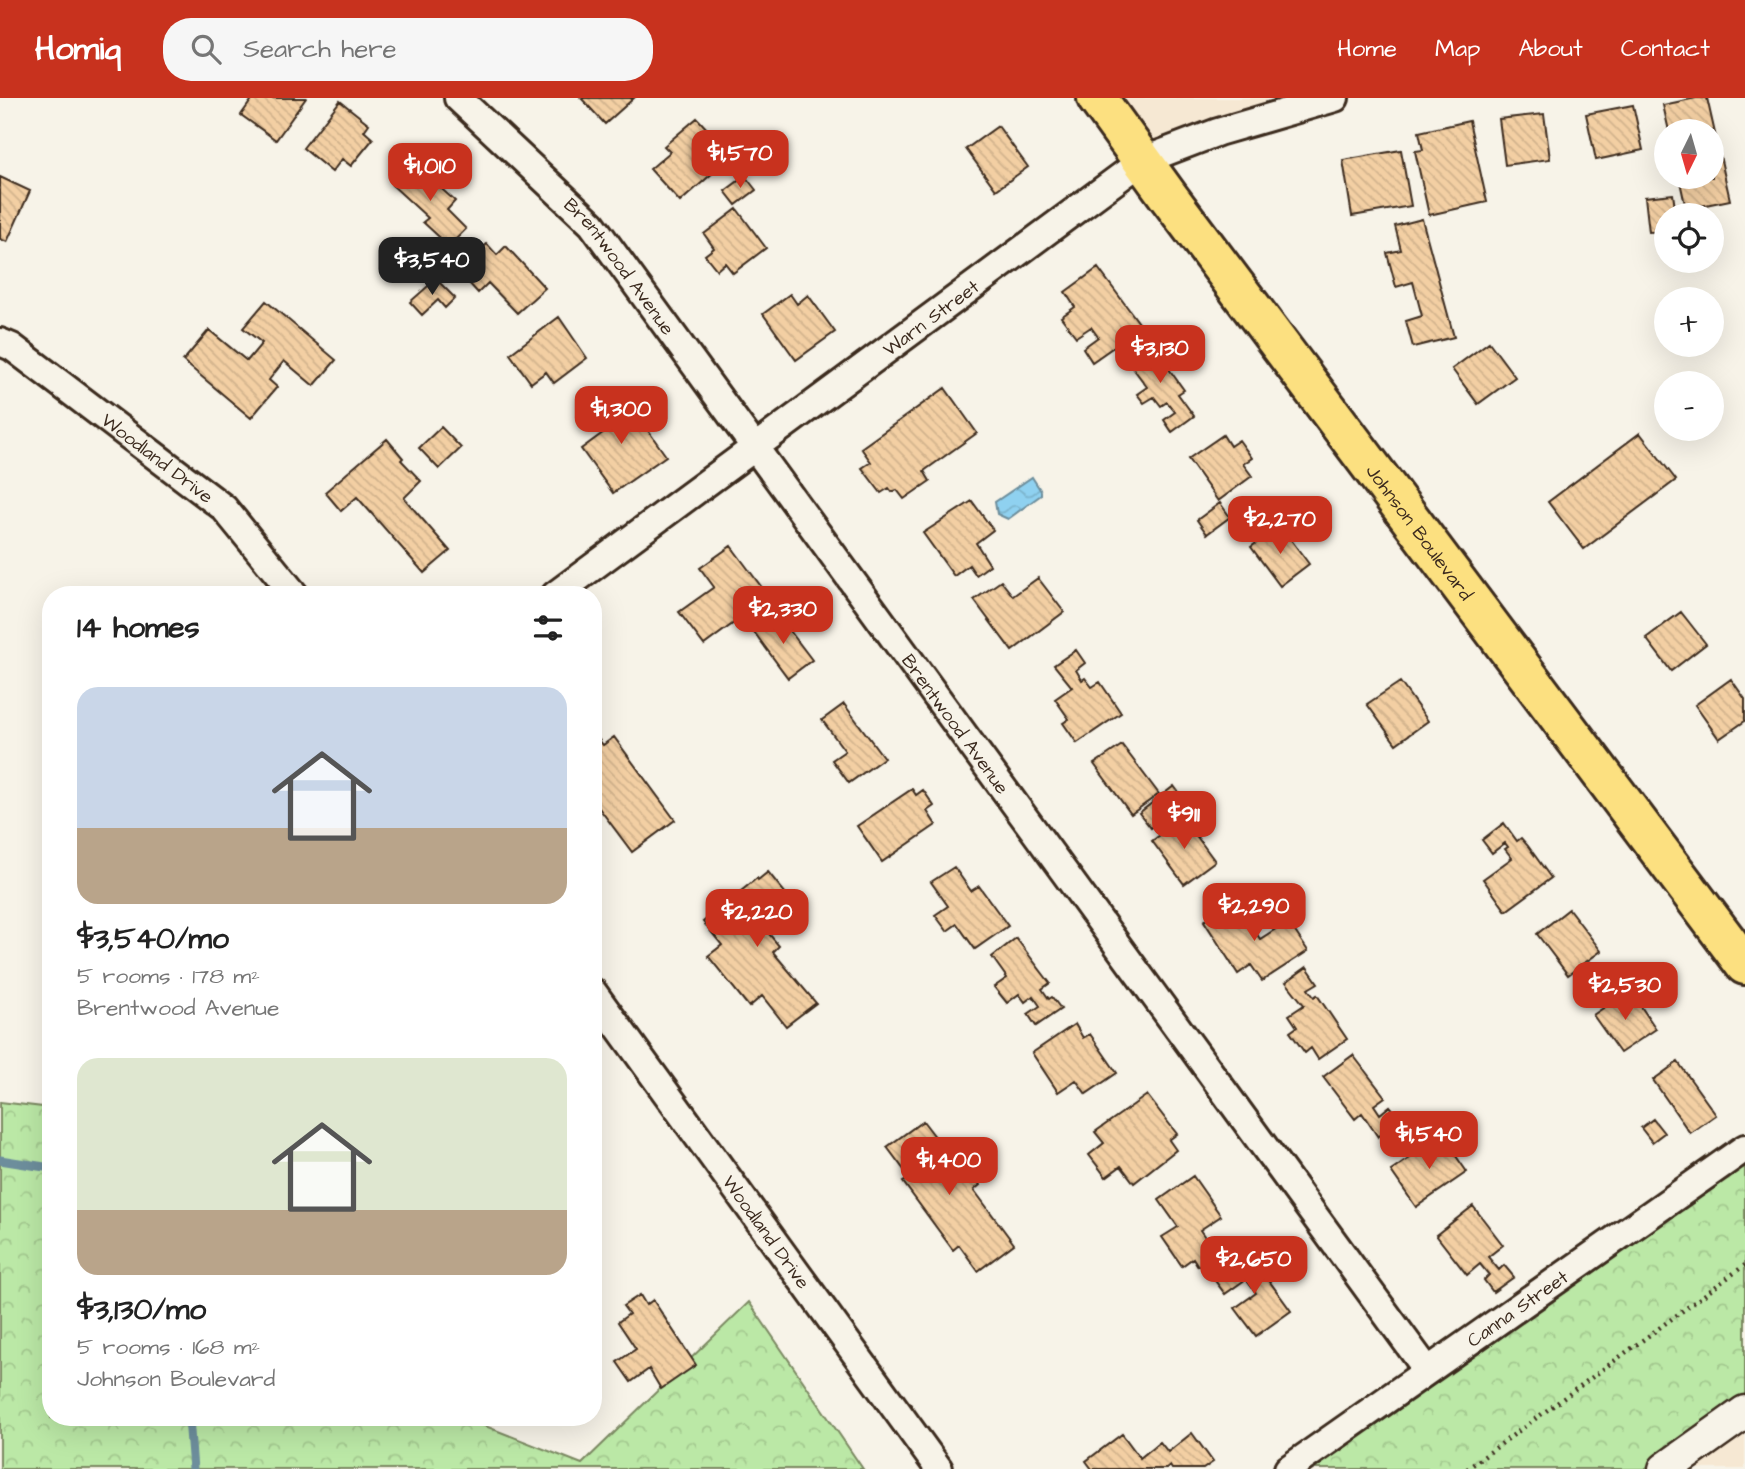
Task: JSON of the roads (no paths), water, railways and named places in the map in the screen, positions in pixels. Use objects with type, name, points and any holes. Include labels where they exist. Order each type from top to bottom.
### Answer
[{"type":"main road","name":"Johnson Boulevard","points":[[1097,98],[1745,965]]},
{"type":"street","name":"Brentwood Avenue","points":[[458,98],[592,223],[1427,1370]]},
{"type":"street","name":"Warn Street","points":[[567,586],[1142,161],[1265,107],[1335,98]]},
{"type":"street","name":"Woodland Drive","points":[[0,342],[12,347],[225,508],[288,586]]},
{"type":"street","name":"Woodland Drive","points":[[602,1004],[939,1469]]},
{"type":"street","name":"Canna Street","points":[[1288,1469],[1745,1148]]},
{"type":"street","points":[[1665,1469],[1745,1412]]},
{"type":"water","points":[[1032,477],[1041,495],[1008,519],[997,514],[995,502]]},
{"type":"waterway","points":[[0,1160],[42,1167]]},
{"type":"waterway","points":[[190,1426],[193,1469]]}]
